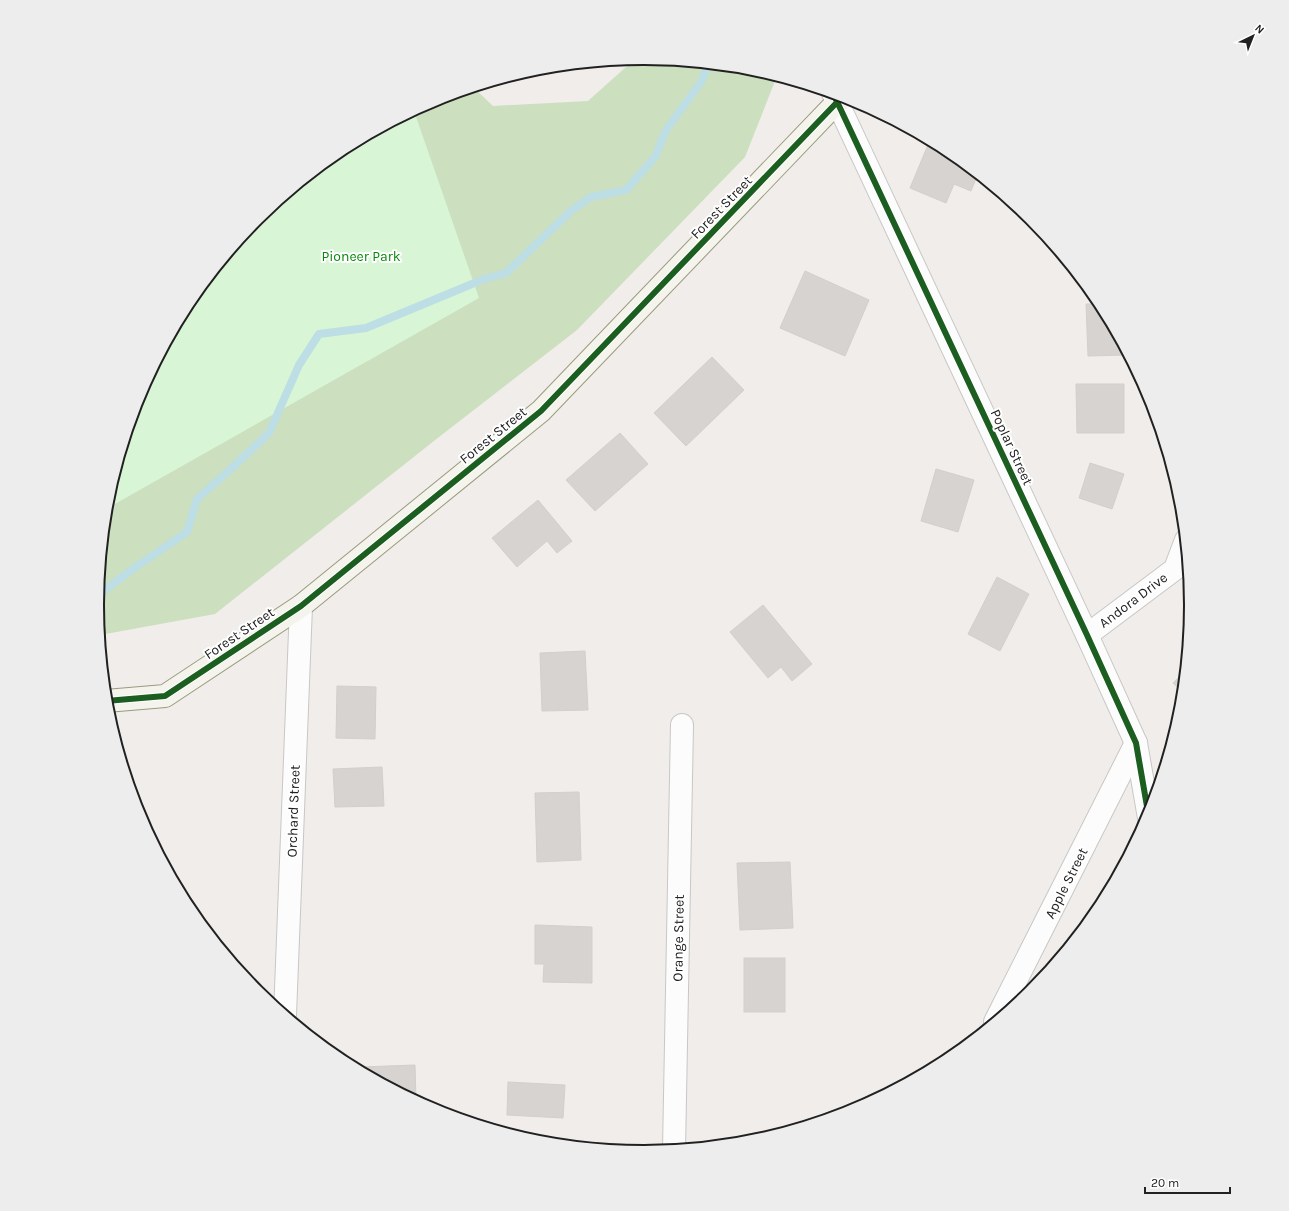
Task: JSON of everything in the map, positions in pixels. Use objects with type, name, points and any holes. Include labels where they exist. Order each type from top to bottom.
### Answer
[{"type":"street","name":"Forest Street","points":[[113,703],[165,696],[302,606],[541,411],[836,100]]},
{"type":"street","name":"Poplar Street","points":[[840,102],[1136,743],[1147,805]]},
{"type":"street","name":"Andora Drive","points":[[1087,635],[1175,569],[1182,551]]},
{"type":"street","name":"Orchard Street","points":[[285,1009],[302,606]]},
{"type":"street","name":"Orange Street","points":[[674,1145],[682,725]]},
{"type":"street","name":"Apple Street","points":[[1001,1012],[1136,743]]},
{"type":"green space","points":[[628,65],[680,66],[750,75],[775,81],[745,157],[577,330],[215,614],[105,634],[105,570],[109,535],[114,500],[122,466],[133,432],[145,399],[176,335],[195,305],[238,249],[262,223],[288,199],[344,156],[374,137],[438,106],[478,92],[493,106],[588,101]]},
{"type":"green space","name":"Pioneer Park","points":[[416,116],[479,298],[113,505],[122,466],[145,399],[176,335],[216,276],[262,223],[315,177],[374,137]]},
{"type":"building","points":[[928,145],[976,179],[971,191],[954,184],[946,203],[910,188]]},
{"type":"building","points":[[805,271],[869,300],[845,356],[780,328]]},
{"type":"building","points":[[1086,304],[1093,304],[1113,335],[1123,355],[1088,356]]},
{"type":"building","points":[[712,357],[744,390],[686,446],[654,413]]},
{"type":"building","points":[[1076,384],[1124,384],[1124,433],[1077,433]]},
{"type":"building","points":[[620,433],[648,464],[595,511],[566,480]]},
{"type":"building","points":[[1090,463],[1124,474],[1112,509],[1079,498]]},
{"type":"building","points":[[936,469],[974,480],[958,532],[921,521]]},
{"type":"building","points":[[538,500],[572,541],[557,553],[547,541],[517,567],[492,538]]},
{"type":"building","points":[[997,577],[1029,594],[1000,651],[968,634]]},
{"type":"building","points":[[763,605],[812,664],[792,681],[781,667],[768,678],[730,632]]},
{"type":"building","points":[[585,651],[588,710],[542,711],[540,653]]},
{"type":"building","points":[[1180,676],[1178,688],[1173,683]]},
{"type":"building","points":[[337,686],[376,687],[375,739],[336,738]]},
{"type":"building","points":[[382,767],[384,806],[335,807],[333,769]]},
{"type":"building","points":[[579,792],[581,860],[537,862],[535,793]]},
{"type":"building","points":[[790,862],[793,928],[740,930],[737,863]]},
{"type":"building","points":[[535,925],[592,927],[592,983],[543,982],[544,964],[535,964]]},
{"type":"building","points":[[744,958],[785,958],[785,1012],[744,1012]]},
{"type":"building","points":[[415,1065],[416,1095],[374,1074],[363,1067]]},
{"type":"building","points":[[508,1082],[565,1085],[563,1118],[507,1115]]},
{"type":"waterway","points":[[104,590],[187,532],[197,499],[269,433],[299,365],[319,334],[366,328],[484,279],[506,273],[572,210],[591,197],[626,190],[655,157],[666,130],[701,82],[707,69]]},
{"type":"cycle path","points":[[837,101],[1087,635],[1136,743],[1147,805]]},
{"type":"cycle path","points":[[112,700],[165,696],[301,606],[541,411],[838,101]]}]
